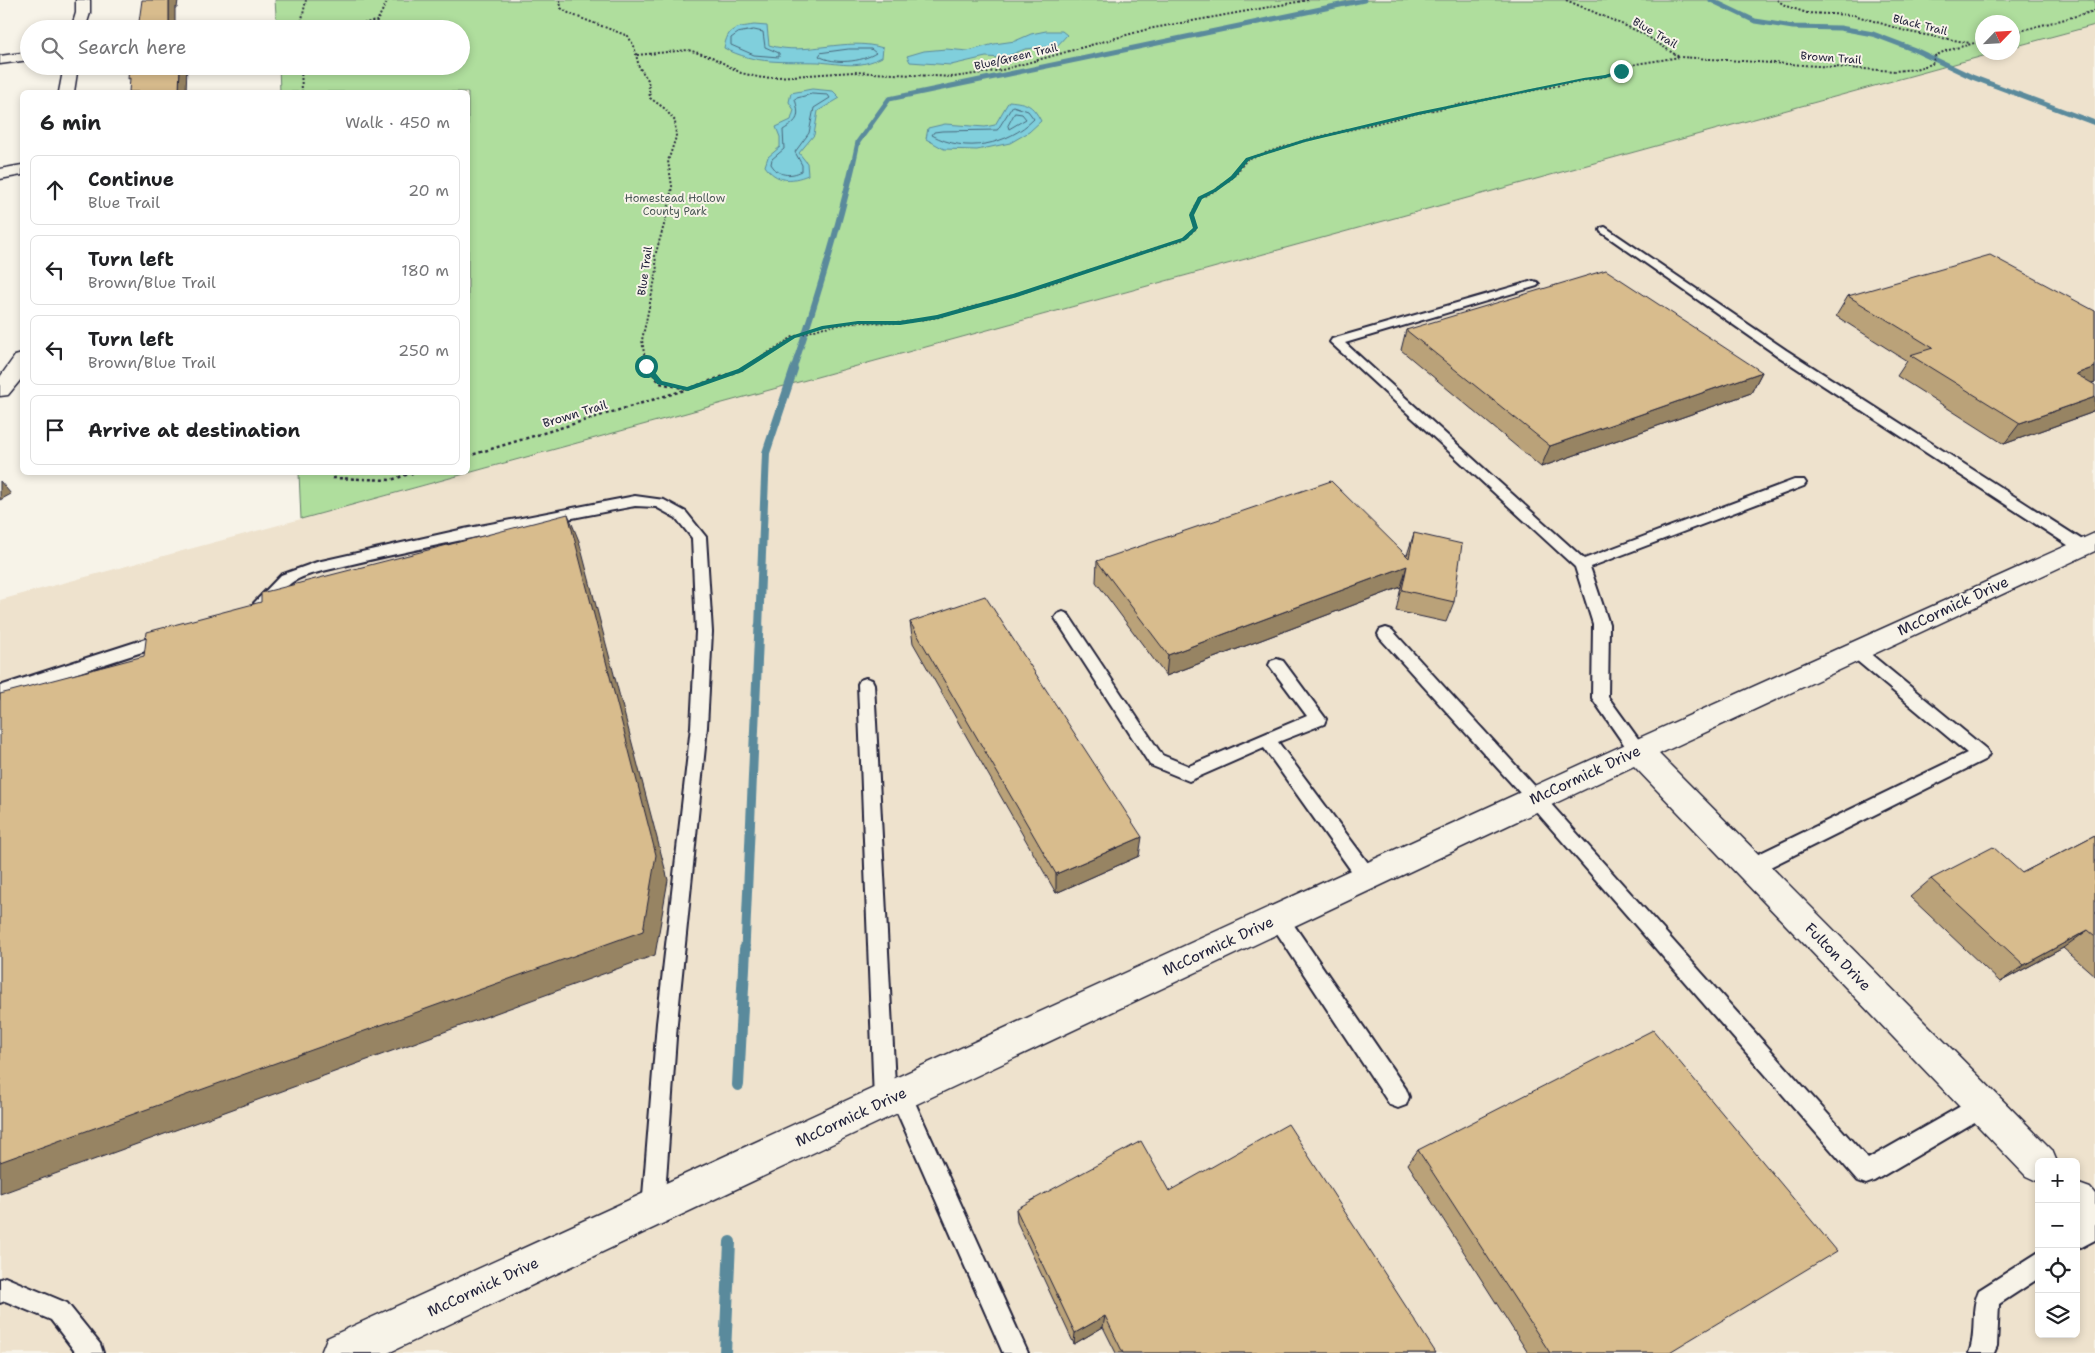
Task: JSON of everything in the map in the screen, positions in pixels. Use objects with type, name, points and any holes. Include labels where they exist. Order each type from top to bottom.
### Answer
[{"type":"street","points":[[81,20],[83,0]]},
{"type":"street","points":[[0,60],[20,57]]},
{"type":"street","points":[[67,90],[70,75]]},
{"type":"street","points":[[0,174],[20,170]]},
{"type":"street","points":[[0,390],[16,372],[20,364]]},
{"type":"street","name":"McCormick Drive","points":[[342,1353],[1535,798],[2088,544]]},
{"type":"street","name":"Fulton Drive","points":[[1638,751],[2035,1159]]},
{"type":"street","points":[[2077,1203],[2095,1221]]},
{"type":"lane","points":[[1605,230],[1782,353],[2088,544]]},
{"type":"lane","points":[[1533,284],[1336,342],[1582,564],[1601,624],[1600,698],[1638,751]]},
{"type":"lane","points":[[1582,564],[1799,483]]},
{"type":"lane","points":[[250,611],[270,598],[286,579],[317,567],[464,534],[635,501],[659,504],[681,514],[699,537],[704,632],[699,727],[667,1023],[653,1208]]},
{"type":"lane","points":[[1063,618],[1156,760],[1189,774],[1318,718],[1277,666]]},
{"type":"lane","points":[[0,692],[186,632]]},
{"type":"lane","points":[[1386,634],[1535,798],[1866,1173],[1982,1105]]},
{"type":"lane","points":[[1750,867],[1980,754],[1856,651]]},
{"type":"lane","points":[[866,684],[892,1097],[1016,1353]]},
{"type":"lane","points":[[1267,739],[1367,877]]},
{"type":"lane","points":[[1278,918],[1398,1097]]},
{"type":"lane","points":[[2080,1236],[2095,1226]]},
{"type":"lane","points":[[1981,1353],[1985,1346],[1987,1298],[2035,1267]]},
{"type":"lane","points":[[0,1291],[5,1289],[60,1311],[91,1353]]},
{"type":"path","points":[[302,20],[306,0]]},
{"type":"path","points":[[378,20],[388,0]]},
{"type":"path","name":"Blue Trail","points":[[560,0],[561,8],[570,14],[628,36],[638,55],[639,67],[648,80],[650,98],[664,108],[675,121],[676,137],[668,161],[672,186],[668,211],[655,256],[657,270],[642,340],[646,366],[660,383],[688,389]]},
{"type":"path","name":"Blue/Green Trail","points":[[638,55],[688,50],[712,57],[741,73],[762,78],[853,72],[954,77],[1002,70],[1148,29],[1308,0]]},
{"type":"path","name":"Blue Trail","points":[[1566,0],[1642,33],[1680,57]]},
{"type":"path","name":"Black Trail","points":[[1777,0],[1786,6],[1807,13],[1854,15],[1910,32],[1973,43]]},
{"type":"path","points":[[2020,31],[2095,11]]},
{"type":"path","name":"Brown Trail","points":[[470,455],[688,389],[740,371],[793,337],[824,327],[858,322],[900,323],[938,317],[1015,296],[1184,239],[1195,228],[1192,215],[1200,198],[1216,190],[1233,177],[1248,159],[1303,141],[1418,113],[1606,76],[1636,64],[1680,57],[1895,71],[1915,69],[1932,64],[1935,56],[1973,43]]},
{"type":"path","points":[[301,75],[302,90]]},
{"type":"path","points":[[332,475],[332,478],[391,480],[406,475]]},
{"type":"shaded area","points":[[2095,25],[2095,1353],[0,1353],[0,600],[461,475],[470,475],[470,472],[1975,58],[1975,60],[2020,60],[2020,45]]},
{"type":"green space","name":"Homestead Hollow County Park","points":[[275,0],[2095,0],[2095,25],[2020,45],[2020,15],[1975,15],[1975,58],[470,472],[470,90],[280,90],[279,75],[470,75],[470,20],[276,20]]},
{"type":"green space","name":"Homestead Hollow County Park","points":[[299,475],[461,475],[301,519]]},
{"type":"water","points":[[754,25],[767,26],[769,45],[797,49],[855,44],[869,45],[883,48],[882,57],[874,61],[851,65],[770,61],[747,57],[724,48],[730,32],[737,28]]},
{"type":"water","points":[[1046,31],[1062,31],[1067,35],[1057,46],[1025,49],[1003,58],[986,57],[951,65],[910,62],[907,56],[924,51],[946,49],[968,51],[1015,41],[1031,34]]},
{"type":"water","points":[[812,89],[833,91],[840,98],[818,111],[814,135],[799,153],[807,163],[808,175],[796,179],[779,178],[765,166],[768,157],[780,147],[780,137],[776,127],[791,120],[794,110],[789,102],[791,93]]},
{"type":"water","points":[[1009,101],[1028,105],[1035,111],[1041,121],[1029,132],[1010,143],[977,150],[944,149],[926,139],[928,128],[945,124],[985,127],[995,125]]},
{"type":"building","points":[[142,0],[169,0],[169,20],[139,20]]},
{"type":"building","points":[[128,75],[180,75],[179,90],[129,90],[130,78],[128,79]]},
{"type":"building","points":[[1990,255],[2095,311],[2095,367],[2076,374],[2095,385],[2095,397],[2020,423],[1910,355],[1933,348],[1848,296]]},
{"type":"building","points":[[1606,270],[1762,372],[1550,446],[1406,330]]},
{"type":"building","points":[[1331,481],[1409,558],[1414,533],[1462,544],[1454,602],[1402,590],[1407,566],[1168,655],[1097,561]]},
{"type":"building","points":[[568,514],[656,855],[643,931],[0,1162],[0,694],[144,656],[147,632],[261,602],[261,593]]},
{"type":"building","points":[[985,596],[1142,837],[1056,874],[910,622]]},
{"type":"building","points":[[2095,835],[2095,936],[2088,930],[2024,965],[1931,879],[1993,847],[2022,873]]},
{"type":"building","points":[[1653,1030],[1837,1251],[1668,1353],[1550,1353],[1418,1150]]},
{"type":"building","points":[[1288,1124],[1436,1353],[1123,1353],[1105,1316],[1075,1333],[1016,1209],[1141,1141],[1169,1191]]},
{"type":"waterway","points":[[853,165],[858,142],[889,99],[1364,0]]},
{"type":"waterway","points":[[1711,0],[1755,21],[1793,27],[1840,28],[1873,34],[1915,50],[1972,77],[2095,123]]},
{"type":"waterway","points":[[793,370],[826,268],[853,164]]},
{"type":"waterway","points":[[759,628],[766,453],[794,369]]},
{"type":"waterway","points":[[745,950],[759,626]]},
{"type":"waterway","points":[[738,1085],[745,949]]},
{"type":"waterway","points":[[725,1353],[730,1242]]},
{"type":"route","points":[[646,366],[660,383],[688,389],[740,371],[793,337],[824,327],[858,322],[900,323],[938,317],[1015,296],[1184,239],[1195,228],[1192,215],[1200,198],[1216,190],[1233,177],[1248,159],[1303,141],[1418,113],[1606,76],[1621,71]]}]
